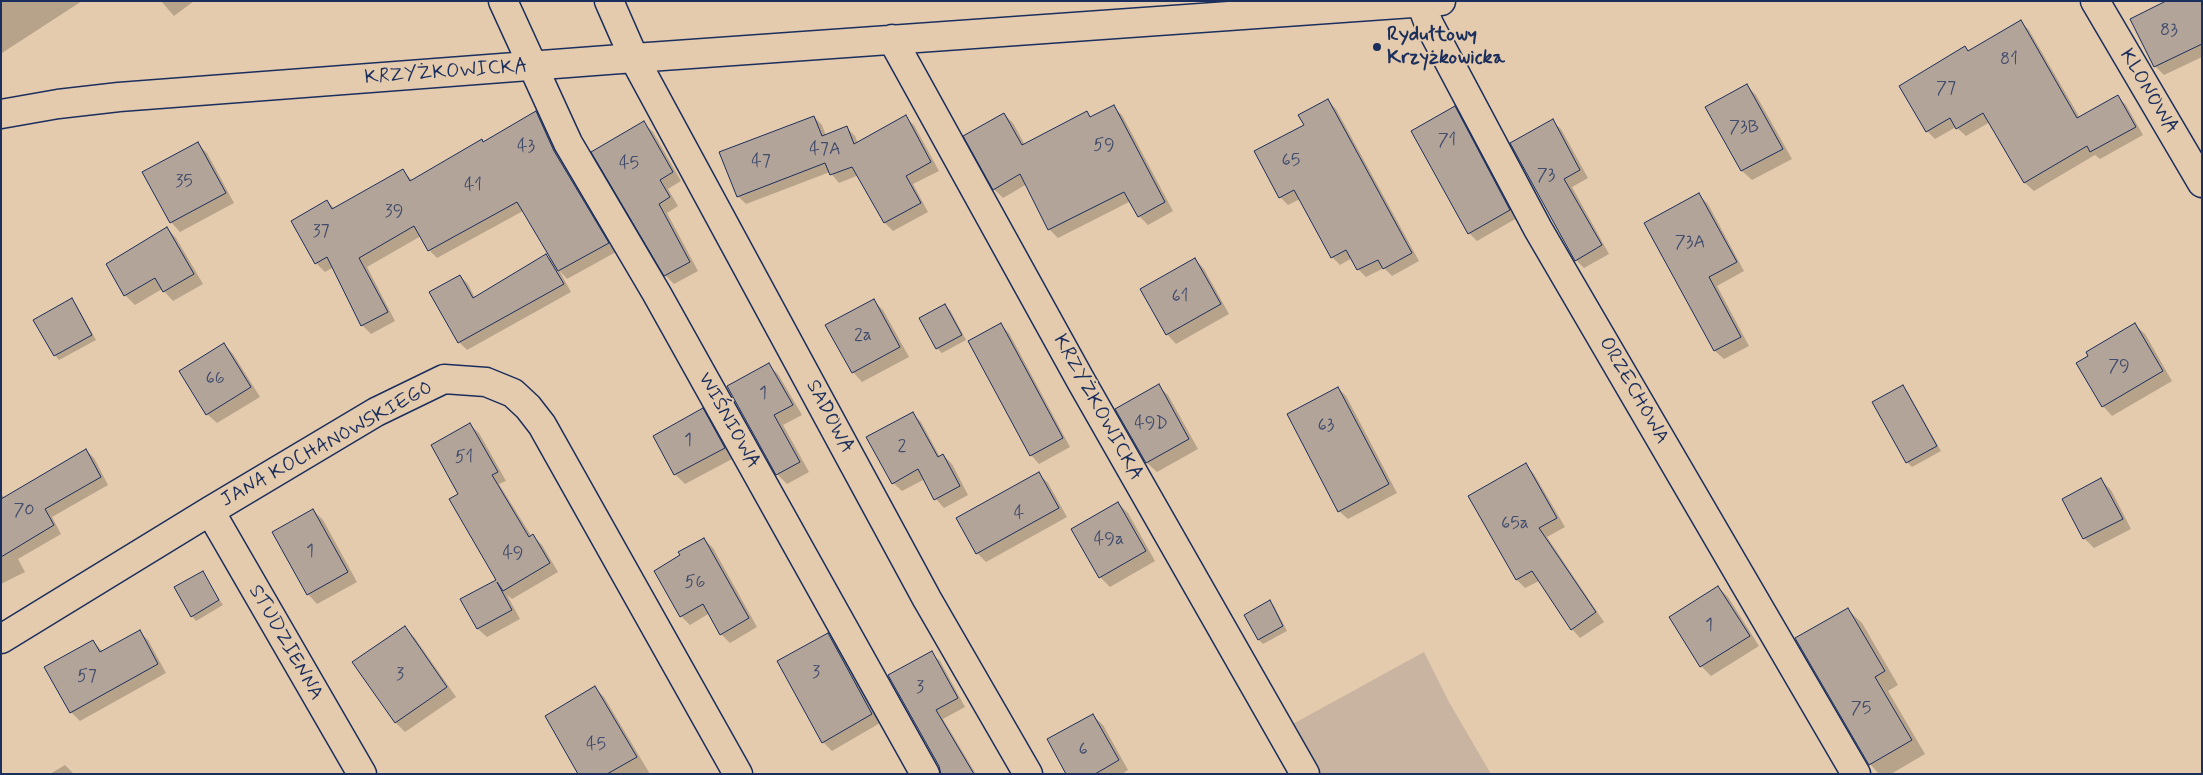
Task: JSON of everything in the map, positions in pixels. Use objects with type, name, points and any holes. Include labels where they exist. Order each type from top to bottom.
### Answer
[{"type":"street","name":"WIŚNIOWA","points":[[503,1],[568,143],[657,294],[925,774]]},
{"type":"street","name":"SADOWA","points":[[609,1],[634,58],[927,599],[1028,774]]},
{"type":"street","name":"KLONOWA","points":[[2095,1],[2202,183]]},
{"type":"street","name":"KRZYŻKOWICKA","points":[[1,114],[58,104],[119,97],[634,58],[1431,2]]},
{"type":"street","name":"ORZECHOWA","points":[[1431,2],[1428,24],[1538,229],[1856,774]]},
{"type":"street","name":"KRZYŻKOWICKA","points":[[892,40],[1081,381],[1305,774]]},
{"type":"street","name":"JANA KOCHANOWSKIEGO","points":[[1,639],[376,412],[444,379],[486,382],[513,393],[528,407],[542,425],[738,774]]},
{"type":"street","name":"STUDZIENNA","points":[[210,511],[362,774]]},
{"type":"shaded area","points":[[1424,652],[1449,702],[1491,774],[1319,774],[1291,725]]},
{"type":"building","points":[[2166,1],[2202,1],[2202,44],[2154,67],[2130,19]]},
{"type":"building","points":[[2021,20],[2077,118],[2118,95],[2136,127],[2090,152],[2087,146],[2024,183],[1983,113],[1956,129],[1950,118],[1926,132],[1899,86],[1965,46],[1968,51]]},
{"type":"building","points":[[1747,84],[1783,149],[1741,171],[1705,107]]},
{"type":"building","points":[[1328,99],[1412,253],[1383,269],[1378,260],[1357,270],[1346,250],[1331,258],[1294,190],[1279,198],[1254,151],[1304,125],[1298,115]]},
{"type":"building","points":[[1114,105],[1165,202],[1138,217],[1124,192],[1048,230],[1020,174],[993,190],[963,136],[1004,113],[1022,145],[1087,111],[1090,117]]},
{"type":"building","points":[[1455,106],[1510,210],[1468,234],[1411,131]]},
{"type":"building","points":[[536,111],[554,151],[609,243],[558,271],[517,202],[428,251],[414,226],[359,258],[388,312],[361,326],[327,257],[315,264],[291,221],[327,200],[332,209],[403,169],[410,181],[482,139],[483,142]]},
{"type":"building","points":[[906,115],[931,162],[906,176],[921,203],[884,223],[852,167],[830,175],[825,163],[737,197],[719,152],[814,116],[822,136],[847,126],[854,144]]},
{"type":"building","points":[[1553,119],[1580,170],[1564,179],[1602,245],[1575,261],[1510,143]]},
{"type":"building","points":[[644,121],[673,172],[660,180],[670,197],[659,204],[690,262],[664,276],[591,152]]},
{"type":"building","points":[[198,142],[226,193],[170,223],[142,172]]},
{"type":"building","points":[[1699,193],[1737,262],[1709,277],[1741,337],[1714,351],[1644,223]]},
{"type":"building","points":[[167,227],[194,274],[163,292],[155,278],[124,296],[106,264]]},
{"type":"building","points":[[546,254],[564,284],[458,343],[429,292],[460,275],[473,298]]},
{"type":"building","points":[[1195,258],[1221,304],[1166,335],[1140,289]]},
{"type":"building","points":[[72,298],[92,335],[54,356],[33,320]]},
{"type":"building","points":[[874,299],[900,347],[852,373],[825,325]]},
{"type":"building","points":[[945,304],[962,335],[936,349],[919,318]]},
{"type":"building","points":[[1001,323],[1063,438],[1030,456],[968,341]]},
{"type":"building","points":[[2135,323],[2163,371],[2102,407],[2076,363],[2088,356],[2086,352]]},
{"type":"building","points":[[224,343],[251,387],[206,415],[179,371]]},
{"type":"building","points":[[769,363],[793,405],[774,415],[800,462],[776,475],[727,386]]},
{"type":"building","points":[[1159,384],[1189,439],[1146,463],[1115,409]]},
{"type":"building","points":[[1903,385],[1937,446],[1906,463],[1872,402]]},
{"type":"building","points":[[1338,387],[1389,484],[1338,512],[1287,414]]},
{"type":"building","points":[[703,408],[725,448],[674,475],[653,436]]},
{"type":"building","points":[[913,412],[938,457],[943,454],[960,486],[934,500],[918,469],[892,484],[866,437]]},
{"type":"building","points":[[470,423],[498,472],[492,475],[529,537],[533,534],[550,563],[503,591],[497,582],[512,610],[477,629],[460,599],[496,580],[449,499],[458,494],[431,445]]},
{"type":"building","points":[[86,449],[101,477],[45,509],[54,525],[1,557],[1,499]]},
{"type":"building","points":[[1526,463],[1557,518],[1539,528],[1596,612],[1571,630],[1532,571],[1516,580],[1468,496]]},
{"type":"building","points":[[1039,472],[1059,508],[976,554],[956,518]]},
{"type":"building","points":[[2101,478],[2123,519],[2083,539],[2062,499]]},
{"type":"building","points":[[1118,502],[1146,551],[1099,578],[1071,529]]},
{"type":"building","points":[[313,509],[348,572],[307,595],[272,532]]},
{"type":"building","points":[[704,538],[749,618],[720,635],[703,604],[680,617],[654,571],[680,555],[678,552]]},
{"type":"building","points":[[203,571],[219,600],[191,617],[174,587]]},
{"type":"building","points":[[1718,586],[1750,636],[1700,667],[1669,617]]},
{"type":"building","points":[[1270,600],[1283,626],[1258,640],[1244,615]]},
{"type":"building","points":[[1848,608],[1885,671],[1875,677],[1912,740],[1869,765],[1795,638]]},
{"type":"building","points":[[405,626],[447,687],[395,723],[352,662]]},
{"type":"building","points":[[140,630],[158,664],[70,713],[44,667],[93,640],[100,652]]},
{"type":"building","points":[[828,633],[872,714],[822,743],[777,661]]},
{"type":"building","points":[[932,651],[958,698],[936,710],[974,774],[941,774],[939,766],[888,675]]},
{"type":"building","points":[[595,686],[637,757],[607,774],[578,774],[545,716]]},
{"type":"building","points":[[1093,714],[1119,760],[1095,774],[1066,774],[1047,739]]},
{"type":"place","name":"Rydułtowy Krzyżkowicka","points":[[1377,47]]}]
